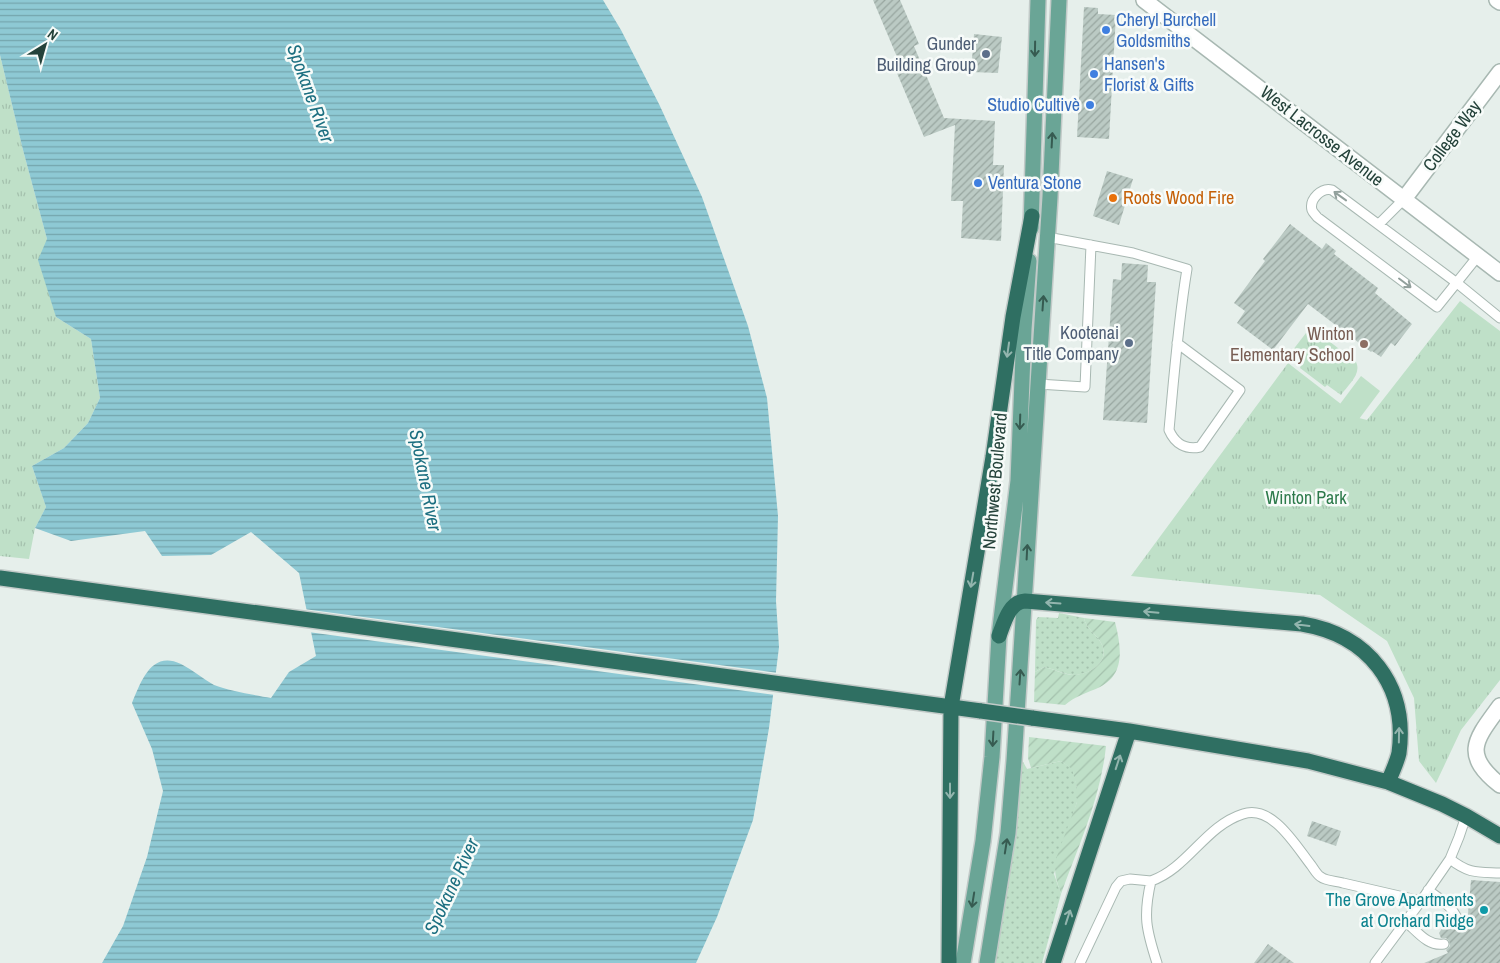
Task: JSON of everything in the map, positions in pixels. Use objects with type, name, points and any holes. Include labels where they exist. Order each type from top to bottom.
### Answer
[{"type":"highway","points":[[949,963],[950,707],[993,457],[1013,317],[1032,216]]},
{"type":"highway","points":[[0,578],[1129,731],[1308,761],[1388,782],[1466,816],[1500,836]]},
{"type":"highway","points":[[999,636],[1011,609],[1018,602],[1024,601],[1302,624],[1336,634],[1356,644],[1369,656],[1382,670],[1394,692],[1400,729],[1399,754],[1388,782]]},
{"type":"highway","points":[[1053,963],[1129,731]]},
{"type":"main road","name":"Northwest Boulevard","points":[[963,963],[983,841],[990,776],[999,636],[1018,481],[1024,329],[1032,216],[1038,0]]},
{"type":"main road","name":"Northwest Boulevard","points":[[987,963],[1008,833],[1047,237],[1059,0]]},
{"type":"street","name":"West Lacrosse Avenue","points":[[1144,0],[1500,273]]},
{"type":"street","name":"College Way","points":[[1404,199],[1500,72]]},
{"type":"street","points":[[1500,706],[1478,736],[1475,750],[1482,767],[1500,785]]},
{"type":"lane","points":[[1478,256],[1457,283],[1437,307],[1317,217],[1312,210],[1312,202],[1321,191],[1326,188],[1332,190],[1457,283],[1500,318]]},
{"type":"lane","points":[[1379,224],[1404,199]]},
{"type":"lane","points":[[1047,237],[1133,252],[1187,270],[1179,318],[1169,430],[1171,436],[1184,447],[1191,449],[1200,447],[1240,390],[1177,342]]},
{"type":"lane","points":[[1038,384],[1085,387],[1091,245]]},
{"type":"lane","points":[[1080,963],[1116,887],[1121,881],[1130,879],[1151,881],[1169,873],[1220,826],[1243,814],[1254,812],[1268,817],[1279,825],[1321,878],[1421,901]]},
{"type":"lane","points":[[1376,963],[1450,859],[1466,816]]},
{"type":"lane","points":[[1450,859],[1462,868],[1470,871],[1500,873]]},
{"type":"lane","points":[[1151,881],[1145,919],[1157,963]]},
{"type":"lane","points":[[1428,890],[1456,913],[1459,925]]},
{"type":"lane","points":[[1406,922],[1432,943],[1444,944]]},
{"type":"green space","points":[[0,55],[47,239],[56,317],[91,339],[100,398],[88,423],[64,448],[32,466],[46,507],[35,528],[29,559],[0,556]]},
{"type":"green space","name":"Winton Park","points":[[1460,301],[1500,331],[1500,680],[1461,730],[1436,783],[1419,761],[1414,698],[1387,641],[1320,595],[1131,576],[1288,363],[1359,418],[1367,420]]},
{"type":"green space","points":[[1316,331],[1356,362],[1356,375],[1341,395],[1327,385],[1325,387],[1300,368],[1301,365],[1289,355],[1306,333]]},
{"type":"green space","points":[[1361,376],[1380,391],[1359,419],[1340,404]]},
{"type":"green space","points":[[1059,613],[1084,618],[1101,643],[1103,655],[1101,661],[1093,669],[1075,675],[1044,667],[1035,672],[1036,620],[1038,617],[1058,618]]},
{"type":"green space","points":[[1084,618],[1115,622],[1119,640],[1120,659],[1114,675],[1100,687],[1077,697],[1065,705],[1034,702],[1035,672],[1044,667],[1066,674],[1080,674],[1093,669],[1101,661],[1103,650],[1101,643]]},
{"type":"green space","points":[[1029,737],[1106,746],[1094,803],[1061,894],[1055,867],[1057,856],[1077,802],[1077,788],[1072,769],[1061,761],[1031,768],[1028,758]]},
{"type":"green space","points":[[1021,758],[1027,769],[1061,761],[1073,769],[1077,788],[1077,802],[1054,874],[1061,894],[1042,963],[994,963]]},
{"type":"water","name":"Spokane River","points":[[0,0],[603,0],[621,30],[659,104],[702,197],[748,326],[767,398],[778,516],[776,601],[779,647],[769,728],[753,820],[717,917],[696,963],[102,963],[123,926],[147,857],[163,791],[152,749],[132,703],[139,686],[149,670],[162,661],[171,661],[185,666],[214,685],[271,698],[289,672],[316,656],[299,573],[251,532],[211,555],[162,556],[145,531],[71,541],[35,528],[46,507],[32,466],[64,448],[88,423],[100,398],[91,339],[56,317],[38,260],[47,239],[0,55]]},
{"type":"pier","points":[[304,609],[778,673],[775,695],[308,632]]},
{"type":"building","points":[[873,0],[900,0],[919,44],[914,46],[944,118],[995,121],[993,165],[1004,165],[1001,241],[961,238],[963,201],[951,201],[955,125],[924,137],[894,66],[900,64]]},
{"type":"building","points":[[1084,7],[1098,8],[1098,14],[1116,15],[1109,139],[1077,137]]},
{"type":"building","name":"Gunder Building Group","points":[[974,34],[1002,37],[998,73],[971,72]]},
{"type":"building","name":"Roots Wood Fire","points":[[1107,171],[1133,179],[1119,225],[1093,216]]},
{"type":"building","points":[[1290,224],[1322,249],[1326,243],[1336,251],[1334,254],[1378,288],[1375,293],[1412,324],[1395,346],[1391,343],[1381,357],[1371,352],[1308,304],[1273,350],[1237,323],[1245,311],[1234,303],[1265,261],[1263,259]]},
{"type":"building","points":[[1122,263],[1148,265],[1147,282],[1156,282],[1147,423],[1103,420],[1113,279],[1121,280]]},
{"type":"building","points":[[1312,821],[1341,831],[1336,846],[1307,836]]},
{"type":"building","name":"The Grove Apartments at Orchard Ridge","points":[[1471,880],[1500,882],[1500,963],[1424,963],[1448,953],[1446,950],[1450,946],[1449,941],[1446,938],[1441,938],[1439,933],[1445,924],[1452,924],[1454,929],[1458,931],[1467,926]]},
{"type":"building","name":"The Grove Apartments at Orchard Ridge","points":[[1268,944],[1294,963],[1254,963]]},
{"type":"place","name":"Cheryl Burchell Goldsmiths","points":[[1106,30]]},
{"type":"place","name":"Gunder Building Group","points":[[986,54]]},
{"type":"place","name":"Hansen's Florist & Gifts","points":[[1094,74]]},
{"type":"place","name":"Studio Cultivè","points":[[1090,105]]},
{"type":"place","name":"Ventura Stone","points":[[978,183]]},
{"type":"place","name":"Roots Wood Fire","points":[[1113,198]]},
{"type":"place","name":"Kootenai Title Company","points":[[1129,343]]},
{"type":"place","name":"Winton Elementary School","points":[[1364,344]]},
{"type":"place","name":"The Grove Apartments at Orchard Ridge","points":[[1484,910]]}]
